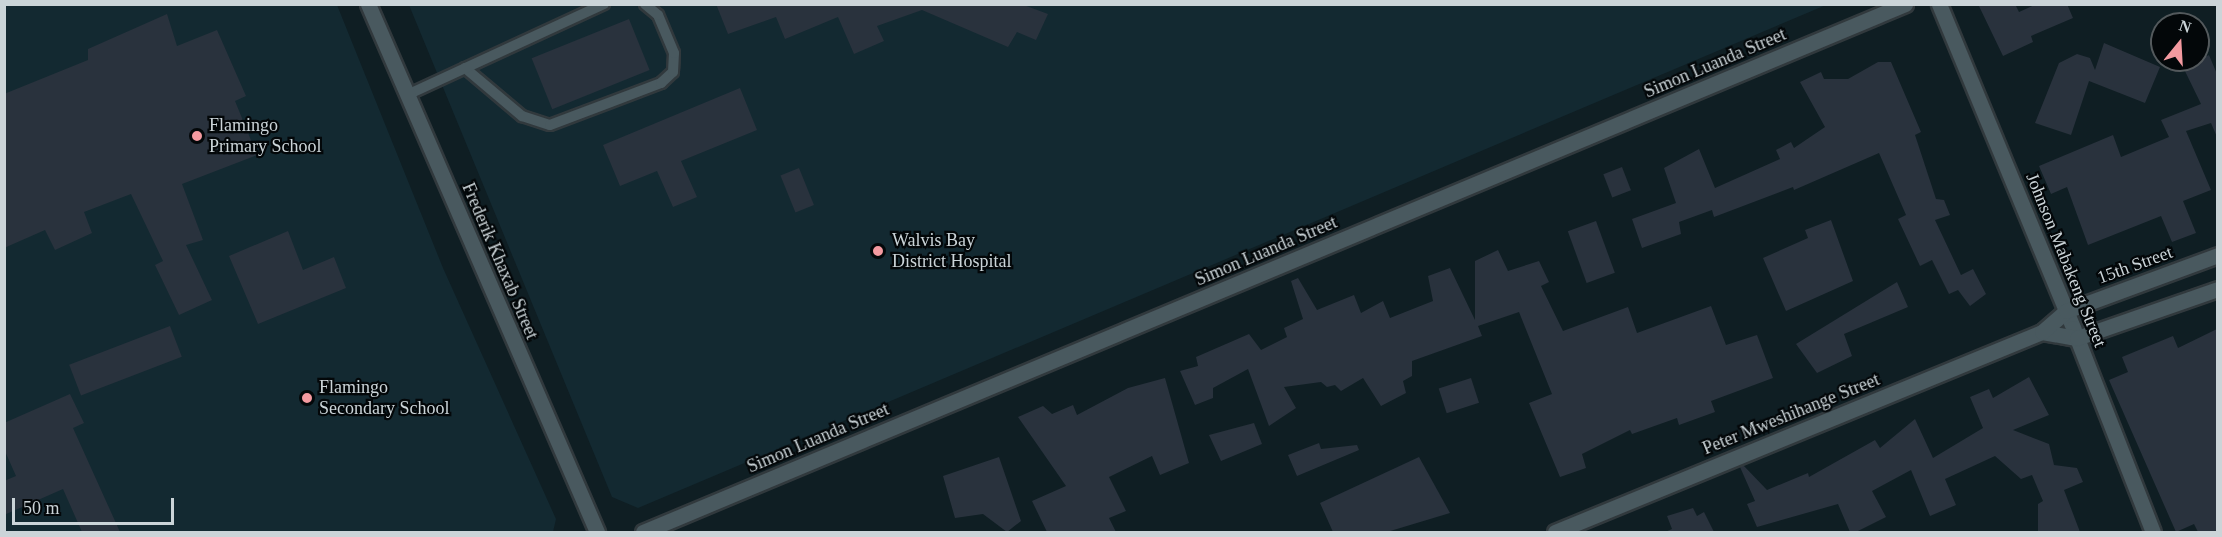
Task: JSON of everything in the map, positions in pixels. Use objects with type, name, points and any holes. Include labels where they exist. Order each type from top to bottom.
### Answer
[{"type":"street","name":"Frederik Khaxab Street","points":[[368,4],[597,532]]},
{"type":"street","name":"Simon Luanda Street","points":[[643,532],[1905,4]]},
{"type":"street","name":"Johnson Mabakeng Street","points":[[1939,4],[2077,338],[2153,532]]},
{"type":"street","name":"15th Street","points":[[2042,332],[2066,311],[2217,255]]},
{"type":"street","points":[[2042,332],[2077,338],[2217,289]]},
{"type":"street","name":"Peter Mweshihange Street","points":[[1555,532],[2042,332]]},
{"type":"lane","points":[[407,94],[604,4]]},
{"type":"lane","points":[[465,68],[522,116],[550,124],[661,83],[673,72],[674,53],[658,15],[645,4]]},
{"type":"shaded area","points":[[4,5],[337,5],[443,268],[556,519],[553,532],[5,532]]},
{"type":"shaded area","name":"Walvis Bay District Hospital","points":[[409,5],[1826,5],[638,508],[612,497]]},
{"type":"building","points":[[716,4],[1021,4],[1048,14],[1036,40],[1017,32],[1008,47],[922,10],[877,26],[884,41],[854,54],[838,17],[785,39],[776,17],[728,34]]},
{"type":"building","points":[[1978,4],[2015,4],[2019,12],[2037,4],[2067,4],[2073,18],[2031,36],[2033,42],[2003,56]]},
{"type":"building","points":[[167,14],[177,46],[217,30],[246,96],[235,101],[257,155],[182,184],[203,240],[186,245],[212,300],[179,315],[155,265],[163,261],[131,194],[84,212],[92,233],[55,250],[45,230],[4,248],[4,94],[88,60],[88,49]]},
{"type":"building","points":[[629,19],[650,70],[552,109],[532,58]]},
{"type":"building","points":[[2104,43],[2150,63],[2150,72],[2158,72],[2145,103],[2089,81],[2071,135],[2035,123],[2059,63],[2077,54],[2090,58],[2095,70]]},
{"type":"building","points":[[2210,57],[2217,74],[2217,137],[2211,123],[2186,131],[2211,190],[2183,201],[2196,233],[2172,242],[2161,216],[2088,245],[2067,187],[2051,194],[2039,166],[2113,135],[2121,157],[2169,137],[2161,120],[2201,104],[2185,72],[2210,72]]},
{"type":"building","points":[[1878,62],[1891,62],[1921,132],[1915,135],[1936,199],[1944,200],[1950,215],[1935,220],[1961,275],[1973,269],[1986,294],[1970,306],[1958,290],[1949,294],[1932,260],[1920,266],[1898,219],[1906,215],[1879,153],[1794,190],[1793,187],[1714,217],[1712,210],[1679,222],[1681,234],[1642,248],[1632,219],[1676,203],[1664,168],[1699,149],[1715,188],[1780,159],[1776,150],[1791,142],[1794,148],[1825,127],[1800,82],[1821,72],[1824,79],[1848,79]]},
{"type":"building","points":[[740,88],[757,130],[681,161],[697,197],[673,207],[657,171],[620,186],[603,145]]},
{"type":"building","points":[[1622,167],[1631,190],[1612,198],[1603,174]]},
{"type":"building","points":[[799,168],[814,205],[795,213],[780,175]]},
{"type":"building","points":[[1831,220],[1853,281],[1786,311],[1763,258],[1808,238],[1805,230]]},
{"type":"building","points":[[1596,221],[1615,273],[1587,283],[1568,231]]},
{"type":"building","points":[[288,231],[303,270],[334,257],[346,288],[258,324],[229,256]]},
{"type":"building","points":[[1498,250],[1508,271],[1539,261],[1549,282],[1541,286],[1563,331],[1628,307],[1637,333],[1711,306],[1726,345],[1757,335],[1773,378],[1711,401],[1715,412],[1679,425],[1677,418],[1632,434],[1630,430],[1582,454],[1586,468],[1560,477],[1529,403],[1552,394],[1519,312],[1478,326],[1482,336],[1412,361],[1412,376],[1403,381],[1406,393],[1381,406],[1363,378],[1341,391],[1335,385],[1327,387],[1321,382],[1284,387],[1296,408],[1269,426],[1248,369],[1213,388],[1213,398],[1195,405],[1180,371],[1198,366],[1196,357],[1249,334],[1261,350],[1287,337],[1284,328],[1303,319],[1291,281],[1298,278],[1317,310],[1354,295],[1361,313],[1383,301],[1390,318],[1433,301],[1428,276],[1450,268],[1475,320],[1475,261]]},
{"type":"building","points":[[1897,282],[1908,307],[1844,334],[1852,356],[1817,373],[1796,344]]},
{"type":"building","points":[[170,326],[182,357],[81,396],[69,365]]},
{"type":"building","points":[[2217,329],[2217,532],[2198,532],[2194,524],[2176,532],[2109,380],[2128,372],[2122,357],[2173,336],[2178,348]]},
{"type":"building","points":[[2029,377],[2049,415],[2013,430],[2049,444],[2054,465],[2077,468],[2083,482],[2064,490],[2080,532],[2038,532],[2038,504],[2043,501],[2032,475],[2021,479],[1995,456],[1945,479],[1956,505],[1930,516],[1911,470],[1872,491],[1886,517],[1856,532],[1850,532],[1838,504],[1757,527],[1747,504],[1755,501],[1740,467],[1743,465],[1767,490],[1808,473],[1809,477],[1875,440],[1880,448],[1915,419],[1933,458],[1983,428],[1970,397],[1989,389],[1993,398]]},
{"type":"building","points":[[1165,378],[1189,463],[1160,475],[1152,456],[1109,477],[1126,511],[1109,518],[1116,532],[1047,532],[1032,501],[1066,486],[1018,417],[1043,406],[1052,414],[1073,405],[1077,415],[1128,388]]},
{"type":"building","points":[[1471,378],[1479,403],[1447,413],[1439,389]]},
{"type":"building","points":[[70,394],[84,423],[73,428],[120,532],[82,532],[63,489],[4,515],[4,481],[16,476],[4,449],[4,423]]},
{"type":"building","points":[[1254,423],[1262,444],[1221,461],[1209,435]]},
{"type":"building","points":[[1319,443],[1321,449],[1357,445],[1359,450],[1297,476],[1288,455]]},
{"type":"building","points":[[999,457],[1021,521],[1007,532],[983,514],[955,518],[943,476]]},
{"type":"building","points":[[1419,457],[1450,513],[1387,532],[1333,532],[1320,503]]},
{"type":"building","points":[[1693,508],[1697,516],[1704,512],[1714,532],[1665,532],[1672,529],[1667,516]]},
{"type":"place","name":"Flamingo Primary School","points":[[197,136]]},
{"type":"place","name":"Walvis Bay District Hospital","points":[[878,251]]},
{"type":"place","name":"Flamingo Secondary School","points":[[307,398]]}]
